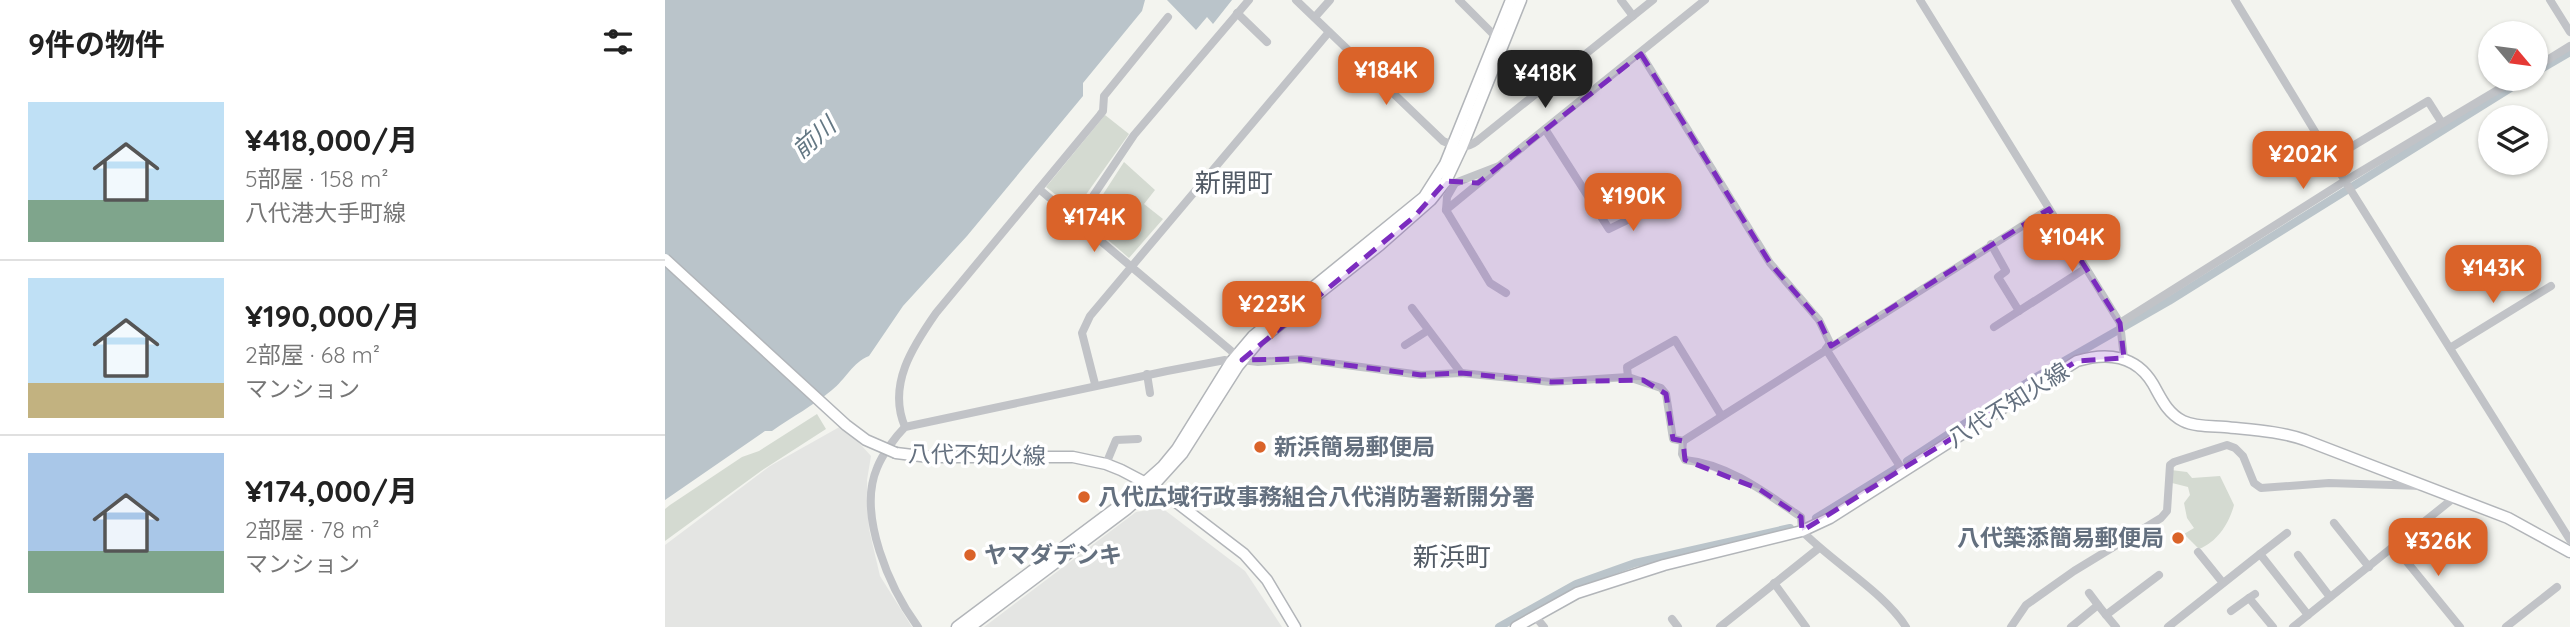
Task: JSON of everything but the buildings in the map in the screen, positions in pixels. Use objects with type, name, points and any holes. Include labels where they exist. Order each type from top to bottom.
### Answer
[{"type":"main road","points":[[957,627],[1149,484],[1182,454],[1253,336],[1424,197],[1457,146],[1499,40],[1511,0]]},
{"type":"main road","points":[[1499,40],[1521,0]]},
{"type":"main road","points":[[1237,361],[1415,216],[1451,182],[1457,146]]},
{"type":"main road","name":"八代不知火線","points":[[665,259],[846,425],[866,440],[896,453],[929,457],[1073,457],[1106,464],[1149,484],[1254,562],[1296,627]]},
{"type":"main road","name":"八代不知火線","points":[[1516,627],[1577,593],[1664,565],[1802,531],[1831,518],[2077,361],[2106,355],[2124,358]]},
{"type":"main road","points":[[2124,358],[2145,373],[2167,407],[2185,422],[2284,433],[2508,518],[2570,552]]},
{"type":"main road","points":[[970,627],[1128,509],[1149,484]]},
{"type":"street","points":[[1077,220],[1134,135],[1249,0]]},
{"type":"street","points":[[1296,0],[1443,141],[1457,146],[1470,146],[1478,141],[1653,0]]},
{"type":"street","points":[[1315,17],[1330,0]]},
{"type":"street","points":[[1459,0],[1499,40]]},
{"type":"street","points":[[1621,0],[1633,16]]},
{"type":"street","points":[[1445,210],[1705,0]]},
{"type":"street","points":[[1920,0],[2120,323],[2124,358]]},
{"type":"street","points":[[2235,0],[2331,159],[2570,540]]},
{"type":"street","points":[[2550,0],[2570,32]]},
{"type":"street","points":[[1237,13],[1267,42]]},
{"type":"street","points":[[905,427],[901,419],[899,391],[904,365],[915,342],[1100,115],[1103,111],[1104,96],[1168,17]]},
{"type":"street","points":[[1095,384],[1082,333],[1084,325],[1329,32]]},
{"type":"street","points":[[2548,60],[2570,46]]},
{"type":"street","points":[[1640,54],[1770,263],[1819,320],[1830,343],[1826,349]]},
{"type":"street","points":[[2120,323],[2345,181],[2496,91]]},
{"type":"street","points":[[2331,159],[2428,101],[2442,123]]},
{"type":"street","points":[[1545,129],[1609,229],[1644,212]]},
{"type":"street","points":[[1499,166],[1451,182],[1445,210],[1490,283],[1506,293]]},
{"type":"street","points":[[1039,189],[1237,361]]},
{"type":"street","points":[[918,627],[894,590],[883,562],[871,515],[872,488],[877,468],[905,427],[1095,384],[1225,360],[1301,359],[1421,375],[1461,373],[1551,382],[1628,377],[1661,388],[1666,394],[1673,439],[1683,441],[2049,209]]},
{"type":"street","points":[[1991,244],[2006,271],[1998,277],[2019,310]]},
{"type":"street","points":[[1993,327],[2086,268]]},
{"type":"street","points":[[2449,348],[2551,286]]},
{"type":"street","points":[[1412,308],[1461,373]]},
{"type":"street","points":[[1405,345],[1427,331]]},
{"type":"street","points":[[1628,377],[1627,367],[1675,340],[1721,415]]},
{"type":"street","points":[[1826,349],[1903,471]]},
{"type":"street","points":[[1147,374],[1150,393]]},
{"type":"street","points":[[1106,464],[1117,440],[1138,439]]},
{"type":"street","points":[[1683,441],[1682,454],[1685,460],[1699,461],[1738,477],[1801,517],[1802,531],[1897,612],[1906,627]]},
{"type":"street","points":[[2011,627],[2026,605],[2074,571],[2161,518],[2167,511],[2170,465],[2174,462],[2227,445],[2243,456],[2254,483],[2261,488],[2329,483],[2426,486]]},
{"type":"street","points":[[2293,627],[2455,497]]},
{"type":"street","points":[[2334,523],[2369,567]]},
{"type":"street","points":[[2168,627],[2287,533]]},
{"type":"street","points":[[2395,546],[2460,627]]},
{"type":"street","points":[[1720,627],[1733,623],[1774,583],[1819,548]]},
{"type":"street","points":[[2197,552],[2223,583]]},
{"type":"street","points":[[2260,554],[2308,615]]},
{"type":"street","points":[[2298,555],[2330,597]]},
{"type":"street","points":[[2106,615],[2159,575]]},
{"type":"street","points":[[1774,583],[1806,627]]},
{"type":"street","points":[[2506,627],[2557,587]]},
{"type":"street","points":[[2089,593],[2116,627]]},
{"type":"street","points":[[2231,611],[2252,596],[2273,627]]},
{"type":"street","points":[[2071,627],[2098,605]]},
{"type":"street","points":[[1535,615],[1543,627]]},
{"type":"street","points":[[1672,619],[1678,627]]},
{"type":"highlighted area","points":[[1641,54],[1770,263],[1819,320],[1831,346],[2049,209],[2120,323],[2124,358],[2077,361],[1802,531],[1801,517],[1759,489],[1685,460],[1683,441],[1673,439],[1666,394],[1643,380],[1551,382],[1461,373],[1421,375],[1301,359],[1242,360],[1415,216],[1446,181],[1478,183]]},
{"type":"shaded area","points":[[1105,115],[1129,134],[1075,210],[1046,187]]},
{"type":"shaded area","points":[[1124,162],[1155,190],[1144,204],[1163,219],[1129,258],[1091,225],[1089,216]]},
{"type":"shaded area","points":[[817,414],[826,429],[761,471],[665,541],[665,509],[742,457],[759,451]]},
{"type":"shaded area","points":[[843,425],[871,456],[867,480],[869,529],[880,576],[912,627],[665,627],[665,545],[770,466]]},
{"type":"shaded area","points":[[2171,470],[2187,472],[2192,478],[2220,476],[2234,505],[2221,532],[2199,549],[2184,534],[2194,528],[2187,518],[2184,503],[2190,495],[2188,487],[2172,483]]},
{"type":"shaded area","points":[[1162,508],[1245,571],[1282,627],[984,627],[1136,512]]},
{"type":"water","name":"前川","points":[[665,0],[1145,0],[1142,11],[1083,83],[1083,96],[967,236],[903,306],[869,356],[858,362],[837,386],[818,401],[772,431],[765,431],[665,500]]},
{"type":"water","points":[[1167,0],[1232,0],[1213,24],[1207,17],[1196,30]]},
{"type":"waterway","points":[[2548,65],[2570,52]]},
{"type":"waterway","points":[[1907,461],[2031,380],[2169,301],[2506,91]]},
{"type":"waterway","points":[[1816,518],[1897,468]]},
{"type":"waterway","points":[[1499,627],[1576,584],[1635,563],[1790,528]]},
{"type":"place","name":"新浜簡易郵便局","points":[[1260,447]]},
{"type":"place","name":"八代広域行政事務組合八代消防署新開分署","points":[[1084,497]]},
{"type":"place","name":"八代築添簡易郵便局","points":[[2178,538]]},
{"type":"place","name":"ヤマダデンキ","points":[[970,555]]},
{"type":"district","name":"新開町","points":[[1234,183]]},
{"type":"district","name":"新浜町","points":[[1452,557]]}]
